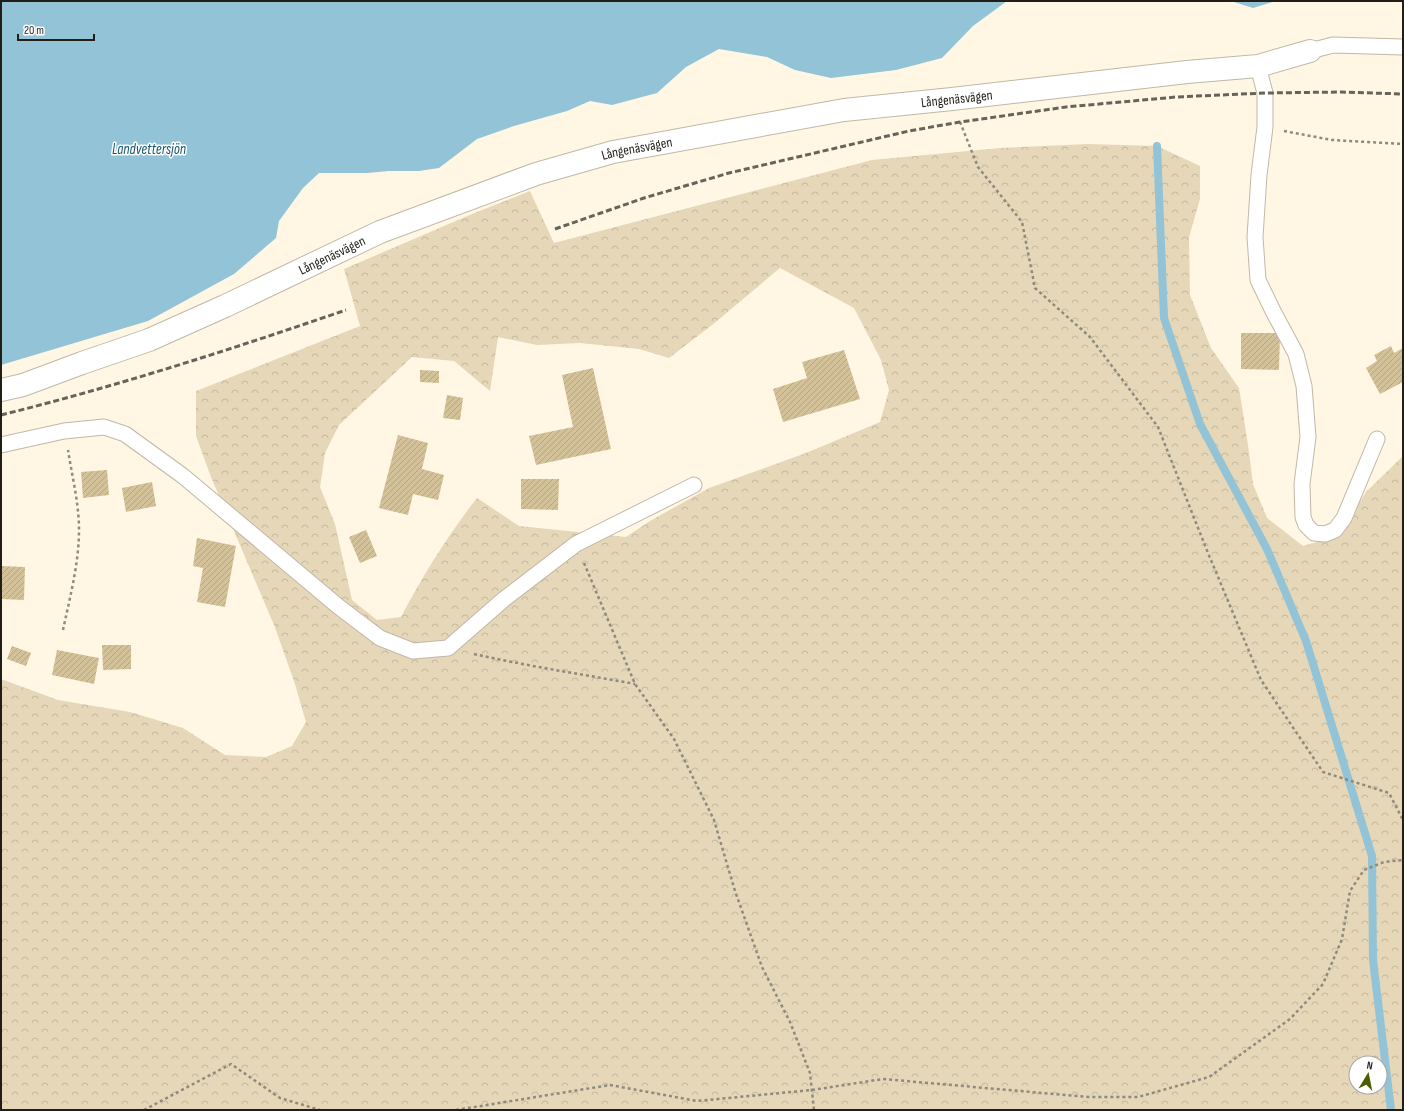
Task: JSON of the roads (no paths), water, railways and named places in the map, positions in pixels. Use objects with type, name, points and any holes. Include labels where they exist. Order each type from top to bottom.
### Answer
[{"type":"street","name":"Långenäsvägen","points":[[1,390],[24,386],[82,363],[149,340],[225,306],[380,232],[536,174],[613,152],[844,110],[1102,81],[1258,66],[1310,51]]},
{"type":"lane","points":[[1310,51],[1333,45],[1403,47]]},
{"type":"lane","points":[[1258,66],[1265,93],[1265,127],[1259,175],[1255,238],[1258,280],[1296,354],[1304,386],[1308,437],[1302,484],[1303,517],[1306,525],[1314,533],[1324,534],[1335,530],[1344,518],[1377,439]]},
{"type":"lane","points":[[1,445],[64,431],[104,427],[125,434],[183,476],[332,602],[380,638],[413,651],[448,648],[503,600],[576,544],[694,485]]},
{"type":"water","name":"Landvettersjön","points":[[1,1],[1007,1],[973,26],[942,58],[896,70],[831,78],[795,70],[767,57],[719,49],[686,67],[657,93],[612,105],[590,101],[567,111],[514,126],[477,139],[439,168],[419,171],[319,173],[303,188],[279,221],[276,238],[234,274],[148,321],[1,365]]},
{"type":"water","points":[[1231,1],[1276,1],[1253,8]]},
{"type":"waterway","points":[[1157,146],[1164,318],[1200,424],[1267,549],[1306,641],[1372,856],[1373,960],[1391,1110]]},
{"type":"railway","points":[[555,229],[644,198],[729,173],[909,131],[960,122],[1066,107],[1176,97],[1265,93],[1341,92],[1403,94]]},
{"type":"railway","points":[[1,415],[88,392],[175,366],[346,310]]}]
